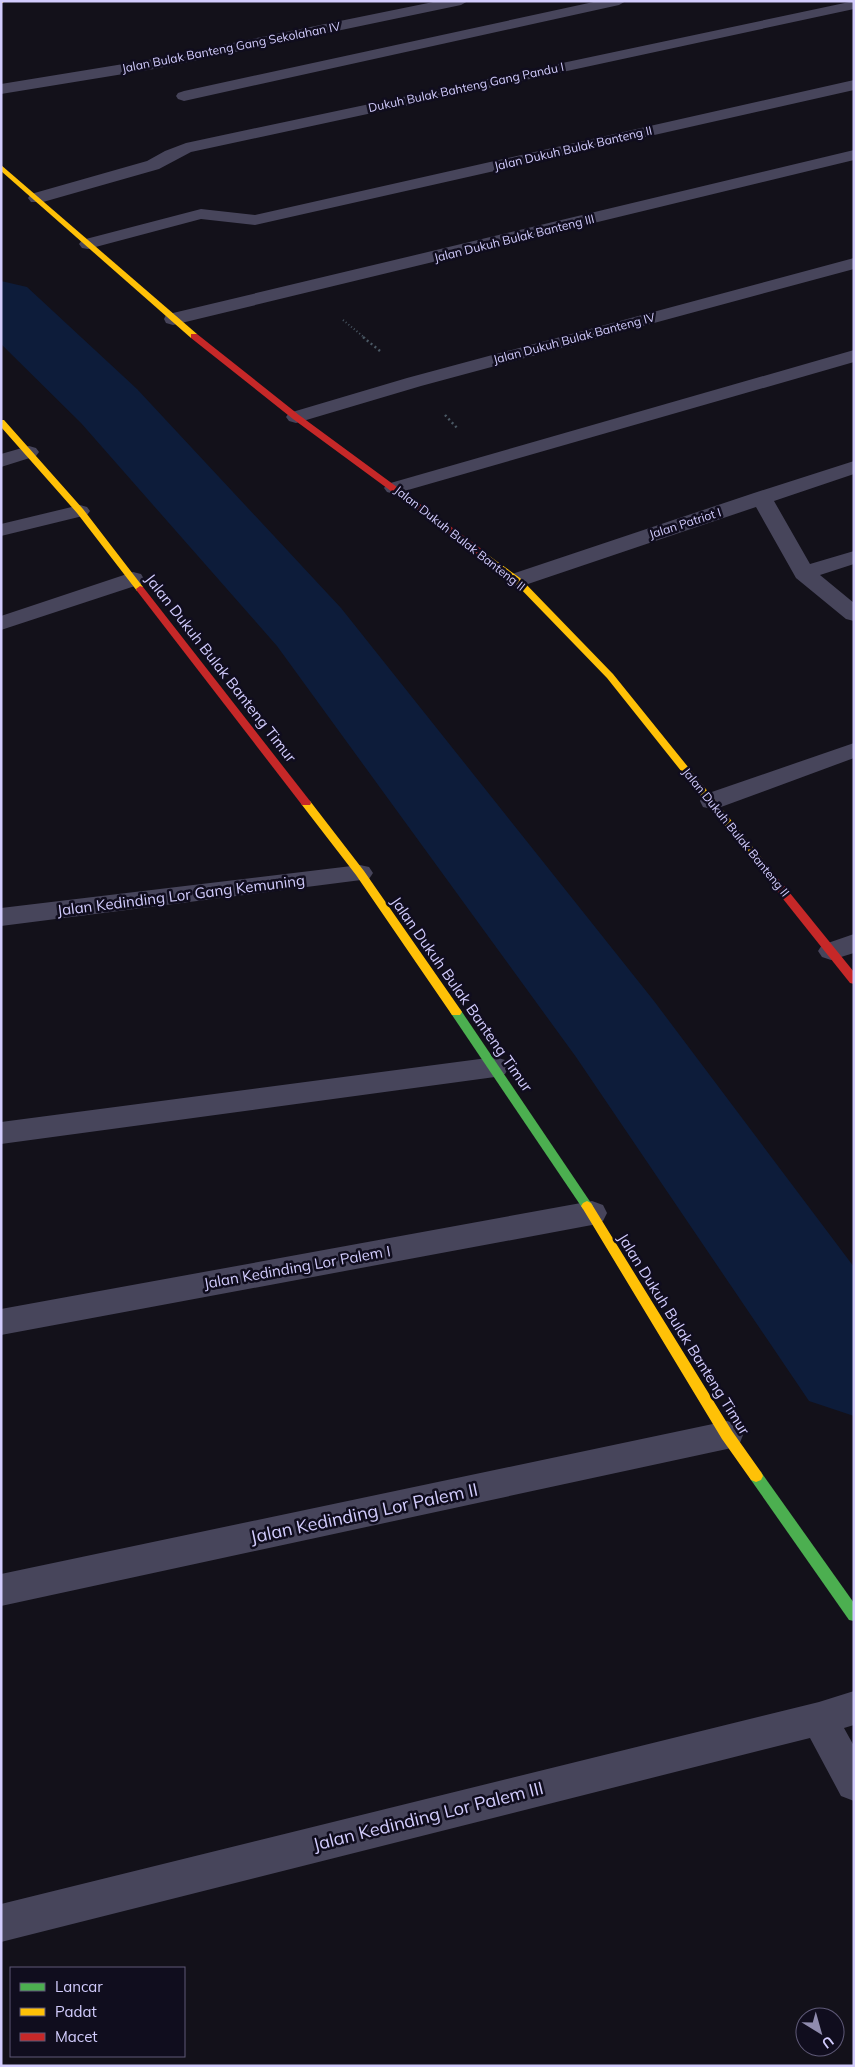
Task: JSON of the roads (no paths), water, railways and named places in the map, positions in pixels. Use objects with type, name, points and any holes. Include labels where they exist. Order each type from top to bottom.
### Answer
[{"type":"street","name":"Jalan Bulak Banteng Gang Sekolahan IV","points":[[1,89],[154,64],[461,1]]},
{"type":"street","points":[[184,96],[619,1]]},
{"type":"street","name":"Dukuh Bulak Bahteng Gang Pandu I","points":[[37,198],[154,165],[171,154],[186,148],[854,5]]},
{"type":"street","name":"Jalan Dukuh Bulak Banteng II","points":[[88,244],[201,214],[211,213],[255,220],[854,86]]},
{"type":"street","name":"Jalan Dukuh Bulak Banteng III","points":[[173,319],[854,155]]},
{"type":"street","name":"Jalan Dukuh Bulak Banteng II","points":[[1,166],[173,319],[296,417],[517,580],[610,676],[712,801],[842,947],[854,980]]},
{"type":"street","name":"Jalan Dukuh Bulak Banteng IV","points":[[296,417],[414,382],[854,262]]},
{"type":"street","points":[[394,488],[854,356]]},
{"type":"street","name":"Jalan Dukuh Bulak Banteng Timur","points":[[1,422],[80,511],[360,873],[495,1067],[592,1213],[728,1435],[854,1615]]},
{"type":"street","points":[[1,461],[29,452]]},
{"type":"street","name":"Jalan Patriot I","points":[[517,580],[854,467]]},
{"type":"street","points":[[762,498],[804,573],[854,614]]},
{"type":"street","points":[[1,530],[80,511]]},
{"type":"street","points":[[804,573],[854,557]]},
{"type":"street","points":[[1,622],[133,579]]},
{"type":"street","points":[[712,801],[854,750]]},
{"type":"street","name":"Jalan Kedinding Lor Gang Kemuning","points":[[1,917],[360,873]]},
{"type":"street","points":[[1,1133],[495,1067]]},
{"type":"street","name":"Jalan Kedinding Lor Palem I","points":[[1,1322],[592,1213]]},
{"type":"street","name":"Jalan Kedinding Lor Palem II","points":[[1,1590],[728,1435]]},
{"type":"street","name":"Jalan Kedinding Lor Palem III","points":[[1,1922],[819,1719],[854,1708]]},
{"type":"street","points":[[819,1719],[854,1783]]},
{"type":"waterway","points":[[1,303],[109,406],[309,627],[615,1029],[854,1364]]}]
